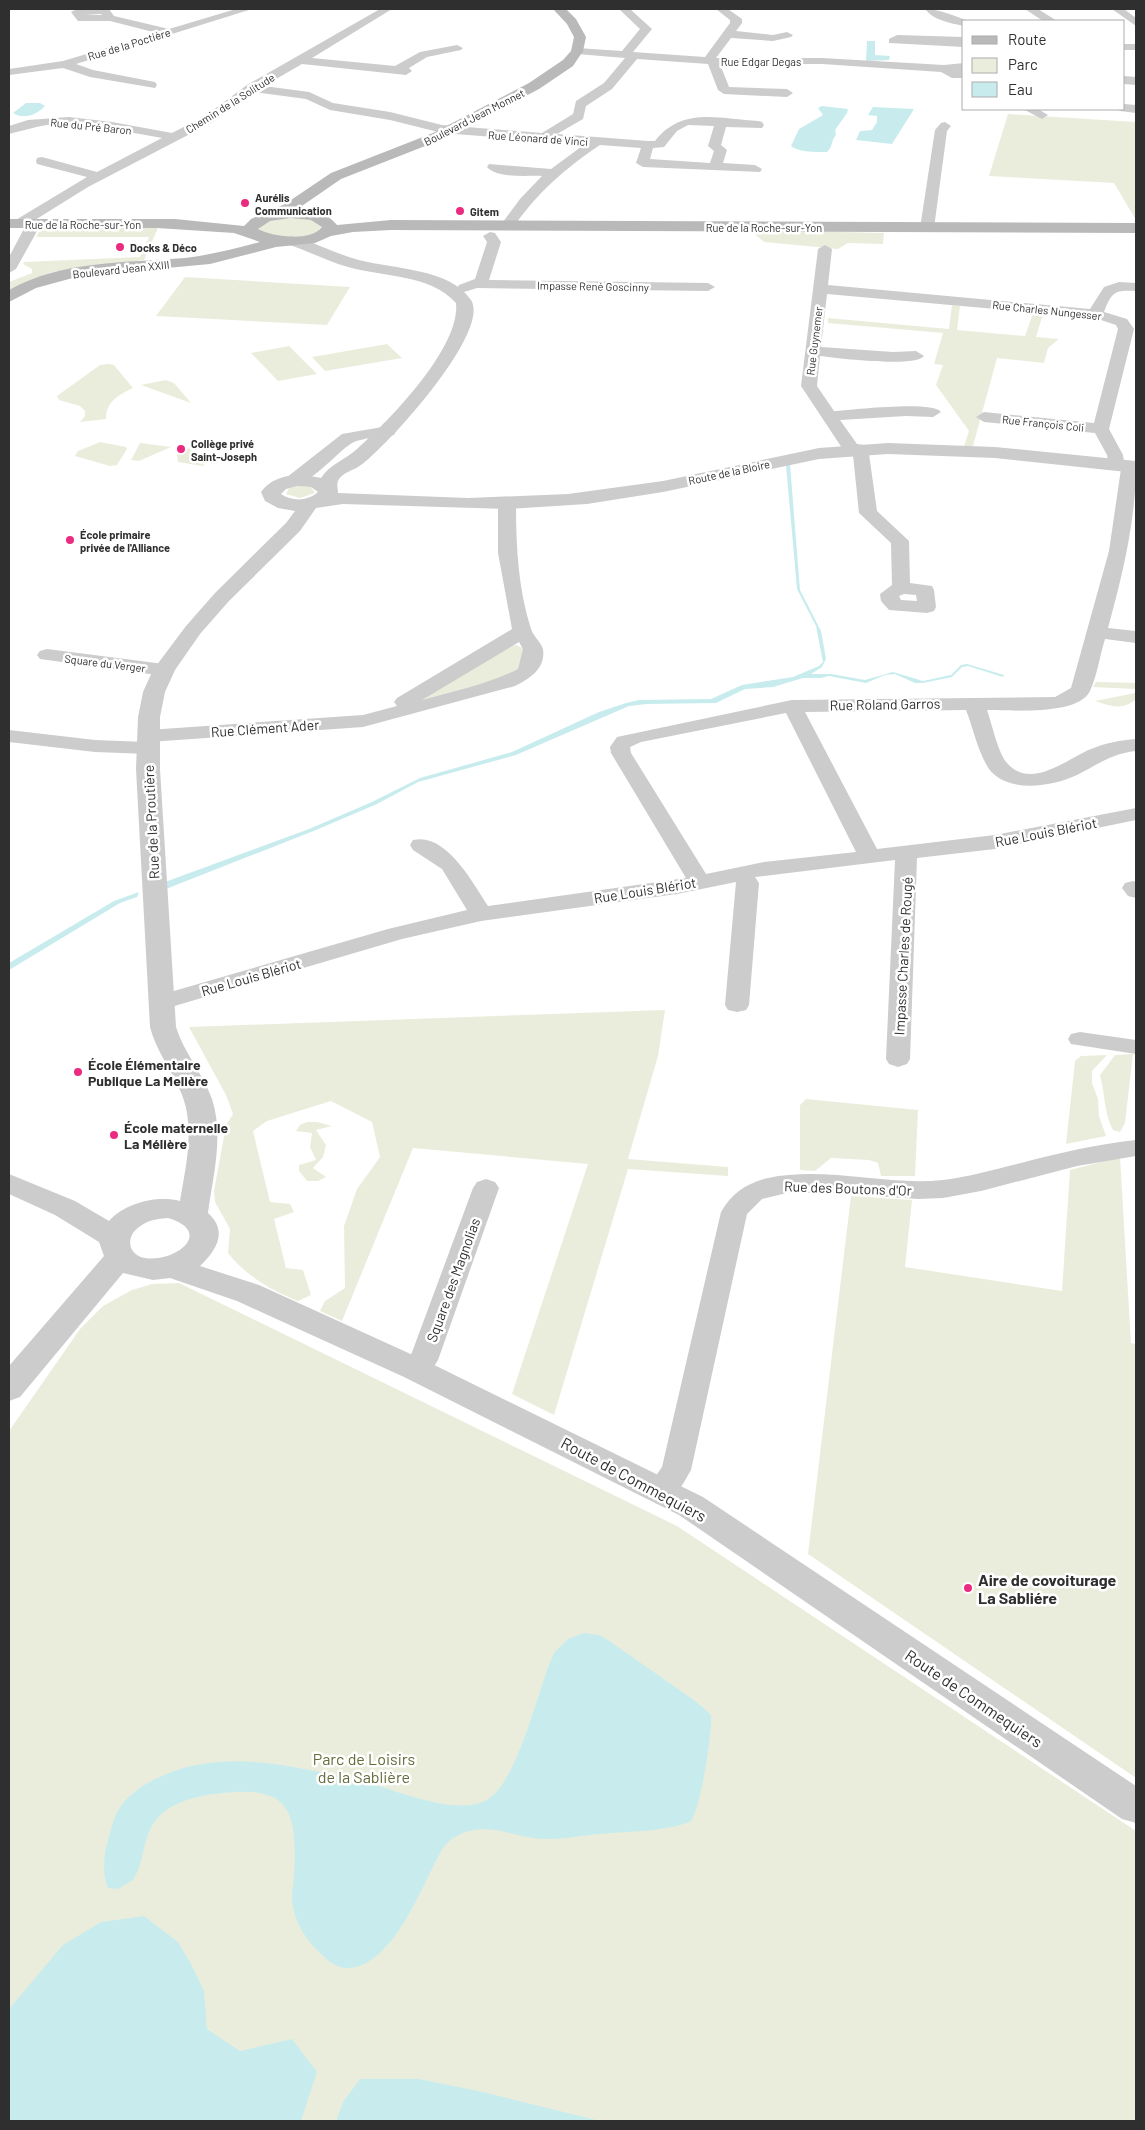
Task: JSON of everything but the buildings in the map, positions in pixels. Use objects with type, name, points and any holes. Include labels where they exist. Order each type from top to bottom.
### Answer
[{"type":"main road","points":[[559,9],[577,29],[580,37],[577,51]]},
{"type":"main road","name":"Boulevard Jean Monnet","points":[[268,217],[317,190],[336,176],[450,130],[557,72],[577,51]]},
{"type":"main road","points":[[317,190],[310,206],[321,225]]},
{"type":"main road","name":"Rue de la Roche-sur-Yon","points":[[157,224],[290,214],[321,225],[353,227],[391,225],[1136,228]]},
{"type":"main road","points":[[238,252],[248,246],[254,234],[252,225],[268,217]]},
{"type":"main road","name":"Rue de la Roche-sur-Yon","points":[[20,224],[157,224],[225,227],[288,241]]},
{"type":"main road","name":"Boulevard Jean XXIII","points":[[9,298],[34,284],[78,272],[197,261],[288,241],[321,225]]},
{"type":"street","name":"Rue de la Poctière","points":[[9,72],[64,64],[247,9]]},
{"type":"street","name":"Chemin de la Solitude","points":[[20,224],[99,176],[209,119],[251,88],[387,9]]},
{"type":"street","points":[[542,138],[579,116],[580,104],[608,86],[646,29],[624,9]]},
{"type":"street","points":[[721,9],[736,19],[736,22],[710,59],[713,61],[724,90],[787,93]]},
{"type":"street","points":[[930,9],[943,17],[962,22]]},
{"type":"street","points":[[1030,9],[1049,20]]},
{"type":"street","points":[[1117,9],[1136,23]]},
{"type":"street","points":[[110,18],[169,32]]},
{"type":"street","points":[[728,34],[773,38],[787,36]]},
{"type":"street","points":[[962,40],[897,38],[893,41],[962,44]]},
{"type":"street","points":[[300,60],[402,70],[424,54],[457,48]]},
{"type":"street","name":"Rue Edgar Degas","points":[[577,51],[713,61],[822,61],[957,70]]},
{"type":"street","points":[[64,64],[90,72],[151,85]]},
{"type":"street","points":[[957,70],[956,81],[962,85]]},
{"type":"street","name":"Rue Léonard de Vinci","points":[[251,88],[309,96],[330,106],[358,110],[450,130],[648,145]]},
{"type":"street","points":[[358,110],[374,102]]},
{"type":"street","points":[[1030,110],[1042,115]]},
{"type":"street","points":[[755,169],[643,163],[648,145],[659,144],[666,133],[690,119],[758,125]]},
{"type":"street","name":"Rue du Pré Baron","points":[[9,130],[28,123],[55,121],[94,124],[174,137]]},
{"type":"street","points":[[715,167],[720,150],[714,146],[721,123]]},
{"type":"street","points":[[927,228],[941,130],[945,126]]},
{"type":"street","points":[[507,226],[518,208],[574,156],[596,142]]},
{"type":"street","points":[[42,161],[99,176]]},
{"type":"street","points":[[494,167],[500,170],[556,173]]},
{"type":"street","points":[[9,281],[18,278],[25,271],[10,266],[20,224]]},
{"type":"street","points":[[321,225],[322,244],[329,253]]},
{"type":"street","points":[[478,284],[482,280],[494,242],[490,236]]},
{"type":"street","points":[[288,241],[314,246],[360,265],[428,280],[452,290]]},
{"type":"street","name":"Rue Guynemer","points":[[824,249],[809,386],[855,450]]},
{"type":"street","name":"Impasse René Goscinny","points":[[452,290],[478,284],[708,286]]},
{"type":"street","points":[[1089,286],[1108,289],[1136,287]]},
{"type":"street","name":"Rue Charles Nungesser","points":[[821,289],[1096,314],[1122,322],[1126,329],[1102,429]]},
{"type":"street","points":[[1096,314],[1104,292],[1108,289]]},
{"type":"street","name":"Rue de la Proutière","points":[[193,1214],[202,1150],[203,1117],[198,1098],[166,1038],[162,1002],[148,742],[154,692],[164,670],[193,630],[222,597],[351,463],[388,431],[436,374],[468,314],[464,302],[452,290]]},
{"type":"street","points":[[812,350],[893,357],[916,356]]},
{"type":"street","points":[[829,416],[906,411],[933,412]]},
{"type":"street","name":"Rue François Coli","points":[[984,417],[1102,429]]},
{"type":"street","points":[[1102,429],[1115,455],[1128,466]]},
{"type":"street","points":[[298,481],[348,438],[388,431]]},
{"type":"street","name":"Route de la Bloire","points":[[319,496],[448,503],[571,500],[676,484],[801,457],[855,450],[947,449],[1128,466]]},
{"type":"street","points":[[855,450],[861,454],[868,513],[900,541],[901,588]]},
{"type":"street","name":"Rue Roland Garros","points":[[700,882],[621,753],[620,747],[624,741],[792,706],[1056,703],[1075,696],[1080,691],[1133,497],[1128,466]]},
{"type":"street","points":[[298,481],[316,482],[319,496],[287,507],[274,499],[271,492],[279,485],[298,481]]},
{"type":"street","name":"Rue Clément Ader","points":[[9,736],[95,746],[363,721],[382,714],[480,691],[508,682],[526,673],[533,657],[533,649],[522,631],[507,553],[507,503]]},
{"type":"street","name":"Rue Clément Ader","points":[[382,714],[500,646],[522,631]]},
{"type":"street","points":[[1096,632],[1136,637]]},
{"type":"street","name":"Square du Verger","points":[[46,655],[164,670]]},
{"type":"street","points":[[974,703],[996,764],[1000,769],[1017,778],[1041,779],[1055,776],[1068,771],[1098,753],[1136,745]]},
{"type":"street","points":[[792,706],[870,857]]},
{"type":"street","name":"Rue Louis Blériot","points":[[162,1002],[396,934],[481,914],[700,882],[741,873],[995,842],[1136,814]]},
{"type":"street","points":[[421,846],[451,865],[481,914]]},
{"type":"street","name":"Impasse Charles de Rougé","points":[[898,1059],[907,865],[905,853]]},
{"type":"street","points":[[738,1005],[748,883],[741,873]]},
{"type":"street","points":[[1080,1039],[1136,1047]]},
{"type":"street","name":"Rue des Boutons d'Or","points":[[661,1490],[676,1470],[734,1212],[742,1200],[752,1193],[774,1185],[796,1183],[919,1190],[948,1188],[974,1184],[1095,1154],[1136,1148]]},
{"type":"street","points":[[9,1389],[66,1318],[86,1300],[117,1247],[120,1227],[130,1218],[149,1210],[199,1167]]},
{"type":"street","points":[[9,1183],[64,1208],[117,1247],[139,1268],[161,1268]]},
{"type":"street","name":"Square des Magnolias","points":[[415,1369],[424,1360],[486,1188]]},
{"type":"street","points":[[64,1208],[113,1212],[169,1208],[193,1214],[204,1227],[206,1236],[203,1245],[191,1259],[161,1268],[86,1300]]},
{"type":"street","points":[[203,1245],[248,1293]]},
{"type":"street","name":"Route de Commequiers","points":[[161,1268],[248,1293],[415,1369],[691,1506],[1136,1807]]},
{"type":"green space","points":[[1008,114],[1136,122],[1136,220],[1114,183],[989,176]]},
{"type":"green space","points":[[278,218],[309,218],[322,226],[314,233],[299,238],[282,237],[259,231],[259,225]]},
{"type":"green space","points":[[57,227],[158,228],[144,260],[52,272],[9,290],[9,282],[32,273],[32,269],[23,264],[24,262],[140,257],[149,237],[36,237],[39,232]]},
{"type":"green space","points":[[750,230],[884,233],[883,244],[848,243],[838,249],[764,242]]},
{"type":"green space","points":[[185,277],[350,287],[327,325],[156,316]]},
{"type":"green space","points":[[952,305],[960,306],[957,330],[1025,336],[1033,313],[1043,314],[1036,337],[1059,339],[1048,348],[1044,363],[997,358],[973,446],[964,446],[969,431],[936,385],[943,365],[934,364],[943,333],[828,323],[828,318],[949,329]]},
{"type":"green space","points":[[387,344],[402,358],[325,371],[312,357]]},
{"type":"green space","points":[[289,346],[317,374],[278,381],[251,353]]},
{"type":"green space","points":[[100,365],[114,365],[133,388],[122,393],[114,400],[108,408],[106,419],[80,422],[85,416],[85,411],[80,406],[59,400],[57,396]]},
{"type":"green space","points":[[166,380],[174,383],[191,403],[141,385]]},
{"type":"green space","points":[[100,442],[126,447],[127,449],[117,465],[110,466],[75,456],[78,451]]},
{"type":"green space","points":[[140,443],[171,447],[139,461],[131,460]]},
{"type":"green space","points":[[189,448],[203,466],[178,462],[177,454]]},
{"type":"green space","points":[[297,486],[311,487],[315,493],[300,498],[286,494],[289,488]]},
{"type":"green space","points":[[516,645],[527,650],[519,671],[494,684],[421,700],[510,646]]},
{"type":"green space","points":[[1096,682],[1136,683],[1136,699],[1131,703],[1121,706],[1111,706],[1095,701],[1135,693],[1135,689],[1093,687]]},
{"type":"green space","points":[[665,1010],[658,1056],[628,1159],[728,1167],[728,1176],[628,1169],[554,1415],[512,1394],[588,1164],[413,1148],[342,1321],[320,1311],[325,1301],[345,1288],[344,1226],[357,1189],[380,1157],[372,1122],[331,1101],[267,1121],[253,1131],[270,1202],[290,1204],[294,1212],[274,1219],[286,1268],[303,1270],[311,1295],[298,1301],[278,1292],[260,1282],[243,1269],[228,1253],[230,1229],[215,1202],[214,1191],[226,1125],[233,1114],[226,1095],[189,1027]]},
{"type":"green space","points":[[1133,1054],[1125,1123],[1120,1132],[1113,1130],[1110,1124],[1100,1075],[1115,1055]]},
{"type":"green space","points":[[1107,1055],[1092,1071],[1092,1083],[1098,1099],[1099,1116],[1106,1136],[1066,1144],[1075,1061],[1081,1056]]},
{"type":"green space","points":[[806,1099],[918,1110],[915,1176],[881,1176],[878,1163],[869,1160],[831,1158],[815,1171],[800,1170],[800,1105]]},
{"type":"green space","points":[[307,1122],[317,1122],[332,1126],[316,1130],[326,1145],[323,1157],[313,1168],[326,1177],[318,1181],[307,1181],[299,1171],[299,1165],[316,1160],[310,1147],[312,1133],[296,1131],[300,1125]]},
{"type":"green space","points":[[1120,1157],[1131,1343],[1136,1344],[1136,1778],[808,1554],[851,1196],[912,1200],[905,1267],[1062,1291],[1070,1170]]},
{"type":"green space","name":"Parc de Loisirs de la Sablière","points":[[179,1283],[677,1526],[1136,1831],[1136,2121],[9,2121],[9,1431],[80,1329],[103,1306],[132,1290],[152,1284]]},
{"type":"water","points":[[867,41],[875,41],[875,55],[890,56],[889,60],[866,61]]},
{"type":"water","points":[[26,103],[40,103],[45,106],[38,112],[26,116],[13,113]]},
{"type":"water","points":[[822,106],[848,109],[835,130],[836,135],[829,150],[827,152],[809,152],[791,146],[799,129],[823,115],[818,108]]},
{"type":"water","points":[[873,107],[914,109],[892,144],[856,140],[860,131],[872,130],[877,122],[877,116],[868,115]]},
{"type":"water","points":[[790,464],[800,590],[821,631],[826,659],[822,667],[811,674],[831,674],[865,680],[893,672],[923,681],[951,675],[961,665],[967,664],[1004,675],[1003,677],[968,666],[962,667],[952,677],[923,683],[915,683],[895,674],[885,675],[866,683],[829,676],[803,678],[773,687],[745,689],[716,703],[629,706],[516,755],[418,782],[377,804],[316,830],[166,889],[165,882],[309,829],[372,802],[420,778],[512,752],[599,712],[639,700],[711,699],[742,685],[793,677],[819,666],[823,662],[816,626],[797,589],[786,465]]},
{"type":"water","points":[[139,892],[137,897],[120,903],[9,970],[9,963],[114,901]]},
{"type":"water","points":[[584,1633],[599,1635],[608,1640],[698,1703],[711,1715],[708,1753],[702,1788],[694,1816],[690,1822],[657,1829],[555,1839],[525,1837],[503,1831],[480,1829],[457,1836],[447,1843],[440,1852],[416,1902],[387,1946],[362,1965],[348,1968],[339,1967],[327,1959],[312,1945],[300,1927],[292,1900],[295,1855],[291,1821],[286,1809],[277,1800],[264,1794],[246,1792],[214,1794],[186,1800],[170,1808],[162,1813],[151,1827],[140,1865],[133,1880],[118,1889],[108,1888],[104,1872],[105,1855],[113,1822],[121,1806],[133,1793],[147,1783],[164,1775],[193,1766],[237,1761],[267,1763],[341,1776],[416,1798],[448,1805],[463,1806],[477,1804],[488,1799],[499,1789],[509,1773],[527,1732],[554,1653],[568,1639]]},
{"type":"water","points":[[144,1916],[178,1942],[191,1964],[204,1991],[207,2029],[240,2051],[292,2039],[317,2072],[301,2121],[9,2121],[9,2009],[63,1945],[101,1922]]},
{"type":"water","points":[[360,2079],[419,2079],[483,2092],[600,2121],[336,2121],[343,2102]]},
{"type":"place","name":"Aurélis Communication","points":[[245,203]]},
{"type":"place","name":"Gitem","points":[[460,211]]},
{"type":"place","name":"Docks & Déco","points":[[120,247]]},
{"type":"place","name":"Collège privé Saint-Joseph","points":[[181,449]]},
{"type":"place","name":"École primaire privée de l'Alliance","points":[[70,540]]},
{"type":"place","name":"École Élémentaire Publique La Melière","points":[[78,1072]]},
{"type":"place","name":"École maternelle La Mélière","points":[[114,1135]]},
{"type":"place","name":"Aire de covoiturage La Sabliére","points":[[968,1588]]}]
